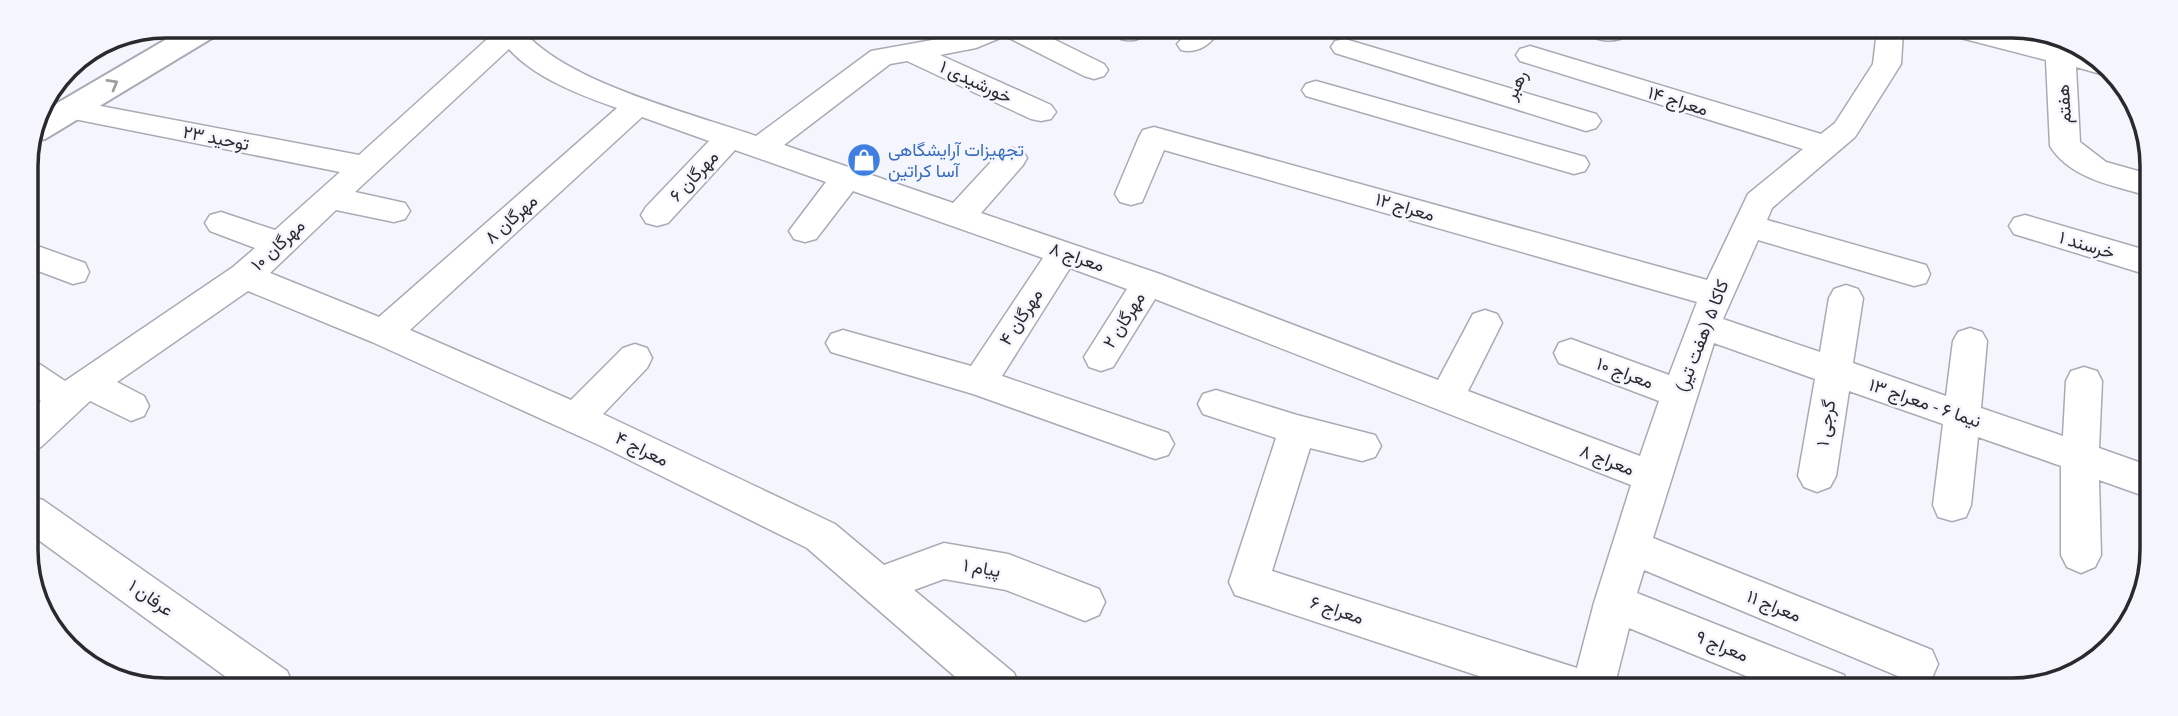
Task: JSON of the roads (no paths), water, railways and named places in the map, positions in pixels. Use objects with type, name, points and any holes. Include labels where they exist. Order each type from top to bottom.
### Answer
[{"type":"highway","points":[[60,100],[187,38]]},
{"type":"highway","points":[[60,100],[144,41]]},
{"type":"street","name":"مهرگان ۱۰","points":[[38,427],[77,392],[245,276],[501,38]]},
{"type":"street","name":"معراج ۸","points":[[518,38],[530,55],[593,90],[1148,283],[1652,477]]},
{"type":"street","points":[[760,148],[881,57],[974,38]]},
{"type":"street","points":[[1029,38],[1094,70]]},
{"type":"street","name":"رهبر","points":[[1490,142],[1540,38]]},
{"type":"street","name":"کاکا ۵ (هفت تیر)","points":[[1596,677],[1614,603],[1680,394],[1710,310],[1759,202],[1844,130],[1887,64],[1889,38]]},
{"type":"street","points":[[1995,38],[2082,60]]},
{"type":"street","points":[[1345,47],[1586,121]]},
{"type":"street","name":"خورشیدی ۱","points":[[911,52],[1041,112]]},
{"type":"street","name":"هفتم","points":[[2058,54],[2062,69],[2065,146],[2095,169],[2140,182]]},
{"type":"street","name":"معراج ۱۴","points":[[1530,55],[1826,146]]},
{"type":"street","points":[[1316,90],[1490,142],[1574,163]]},
{"type":"street","name":"توحید ۲۳","points":[[60,100],[363,166]]},
{"type":"street","name":"مهرگان ۸","points":[[384,334],[638,105]]},
{"type":"street","name":"مهرگان ۶","points":[[657,215],[730,137]]},
{"type":"street","name":"معراج ۱۲","points":[[1131,194],[1154,137],[1710,310]]},
{"type":"street","points":[[960,216],[1012,158]]},
{"type":"street","points":[[804,232],[847,177]]},
{"type":"street","points":[[329,198],[394,211]]},
{"type":"street","points":[[221,223],[279,244]]},
{"type":"street","points":[[1748,226],[1914,274]]},
{"type":"street","name":"خرسند ۱","points":[[2025,226],[2140,261]]},
{"type":"street","name":"مهرگان ۴","points":[[979,382],[1063,253]]},
{"type":"street","points":[[39,259],[73,272]]},
{"type":"street","name":"معراج ۴","points":[[245,276],[576,419],[821,536],[988,678]]},
{"type":"street","name":"مهرگان ۲","points":[[1101,357],[1148,283]]},
{"type":"street","name":"گرجی ۱","points":[[1818,476],[1846,298]]},
{"type":"street","name":"نیما ۶ - معراج ۱۳","points":[[1710,310],[1834,370],[2140,478]]},
{"type":"street","points":[[1446,398],[1485,323]]},
{"type":"street","points":[[1952,505],[1970,341]]},
{"type":"street","points":[[843,343],[979,382],[1155,444]]},
{"type":"street","name":"معراج ۱۰","points":[[1570,353],[1680,394]]},
{"type":"street","points":[[576,419],[635,358]]},
{"type":"street","points":[[38,379],[131,406]]},
{"type":"street","points":[[2081,555],[2080,457],[2084,381]]},
{"type":"street","points":[[1216,404],[1297,430],[1362,446]]},
{"type":"street","name":"معراج ۶","points":[[1297,430],[1249,582],[1543,677]]},
{"type":"street","name":"عرفان ۱","points":[[38,520],[247,678]]},
{"type":"street","name":"معراج ۱۱","points":[[1631,547],[1917,664]]},
{"type":"street","name":"پیام ۱","points":[[878,585],[944,561],[1007,572],[1085,602]]},
{"type":"street","name":"معراج ۹","points":[[1614,603],[1799,677]]},
{"type":"place","name":"تجهیزات آرایشگاهی آسا کراتین","points":[[864,160]]}]
